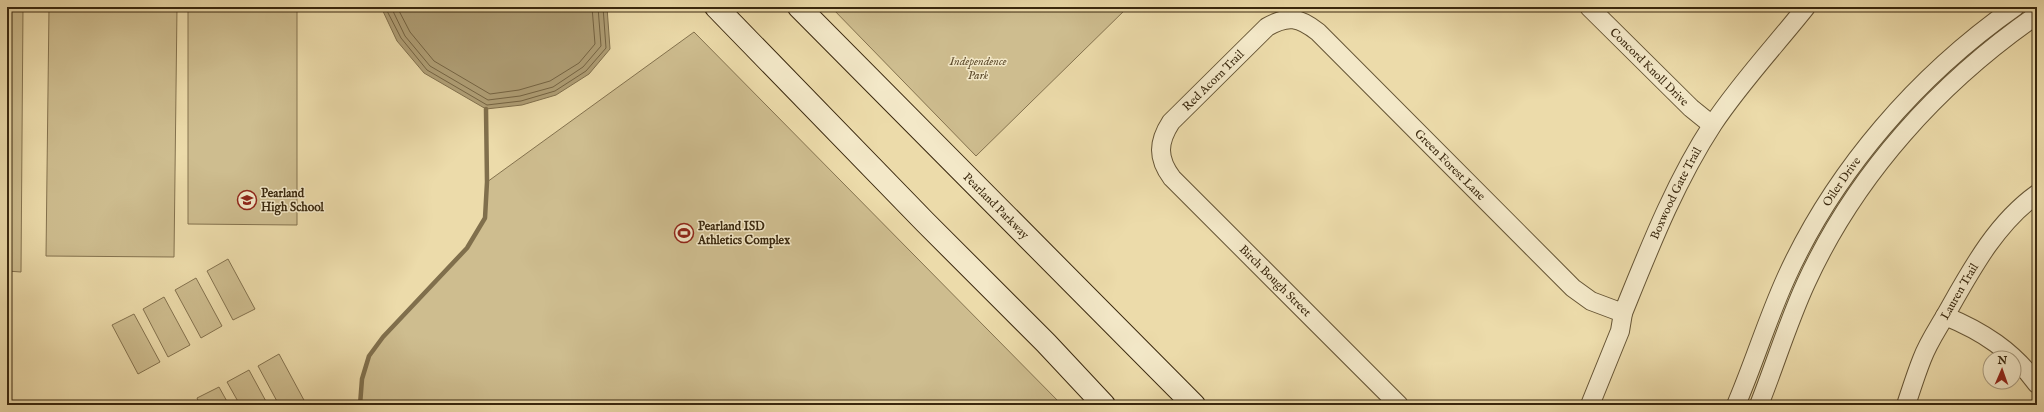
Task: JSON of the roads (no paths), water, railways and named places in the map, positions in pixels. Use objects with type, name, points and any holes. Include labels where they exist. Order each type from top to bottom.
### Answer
[{"type":"main road","points":[[716,7],[925,222],[1046,342],[1104,405]]},
{"type":"main road","name":"Pearland Parkway","points":[[799,7],[1194,405]]},
{"type":"street","name":"Concord Knoll Drive","points":[[1589,7],[1691,108],[1712,125]]},
{"type":"street","name":"Boxwood Gate Trail","points":[[1590,405],[1620,331],[1623,313],[1675,192],[1712,125],[1768,51],[1806,7]]},
{"type":"street","name":"Oiler Drive","points":[[1736,405],[1786,277],[1834,192],[1892,117],[1925,82],[1959,50],[2015,7]]},
{"type":"street","name":"Oiler Drive","points":[[1759,405],[1806,283],[1866,180],[1895,143],[1958,77],[1992,48],[2037,15]]},
{"type":"street","name":"Green Forest Lane","points":[[1280,19],[1293,18],[1306,22],[1318,32],[1573,288],[1591,301],[1623,313]]},
{"type":"street","name":"Red Acorn Trail","points":[[1160,152],[1162,135],[1171,122],[1267,27],[1280,19]]},
{"type":"street","name":"Birch Bough Street","points":[[1160,152],[1164,167],[1172,178],[1398,405]]},
{"type":"street","name":"Lauren Trail","points":[[1906,405],[1922,358],[1959,289],[1982,253],[2023,204],[2037,194]]},
{"type":"street","points":[[1945,316],[1970,326],[1991,338],[2027,371],[2037,384]]},
{"type":"water","points":[[381,7],[607,7],[610,49],[589,74],[556,95],[522,105],[486,109],[424,73],[397,41]]},
{"type":"waterway","points":[[360,405],[362,379],[369,356],[383,337],[467,248],[485,218],[487,182],[486,109]]},
{"type":"place","name":"Pearland High School","points":[[247,200]]},
{"type":"place","name":"Pearland ISD Athletics Complex","points":[[684,233]]},
{"type":"park label","name":"Independence Park","points":[[978,68]]}]
